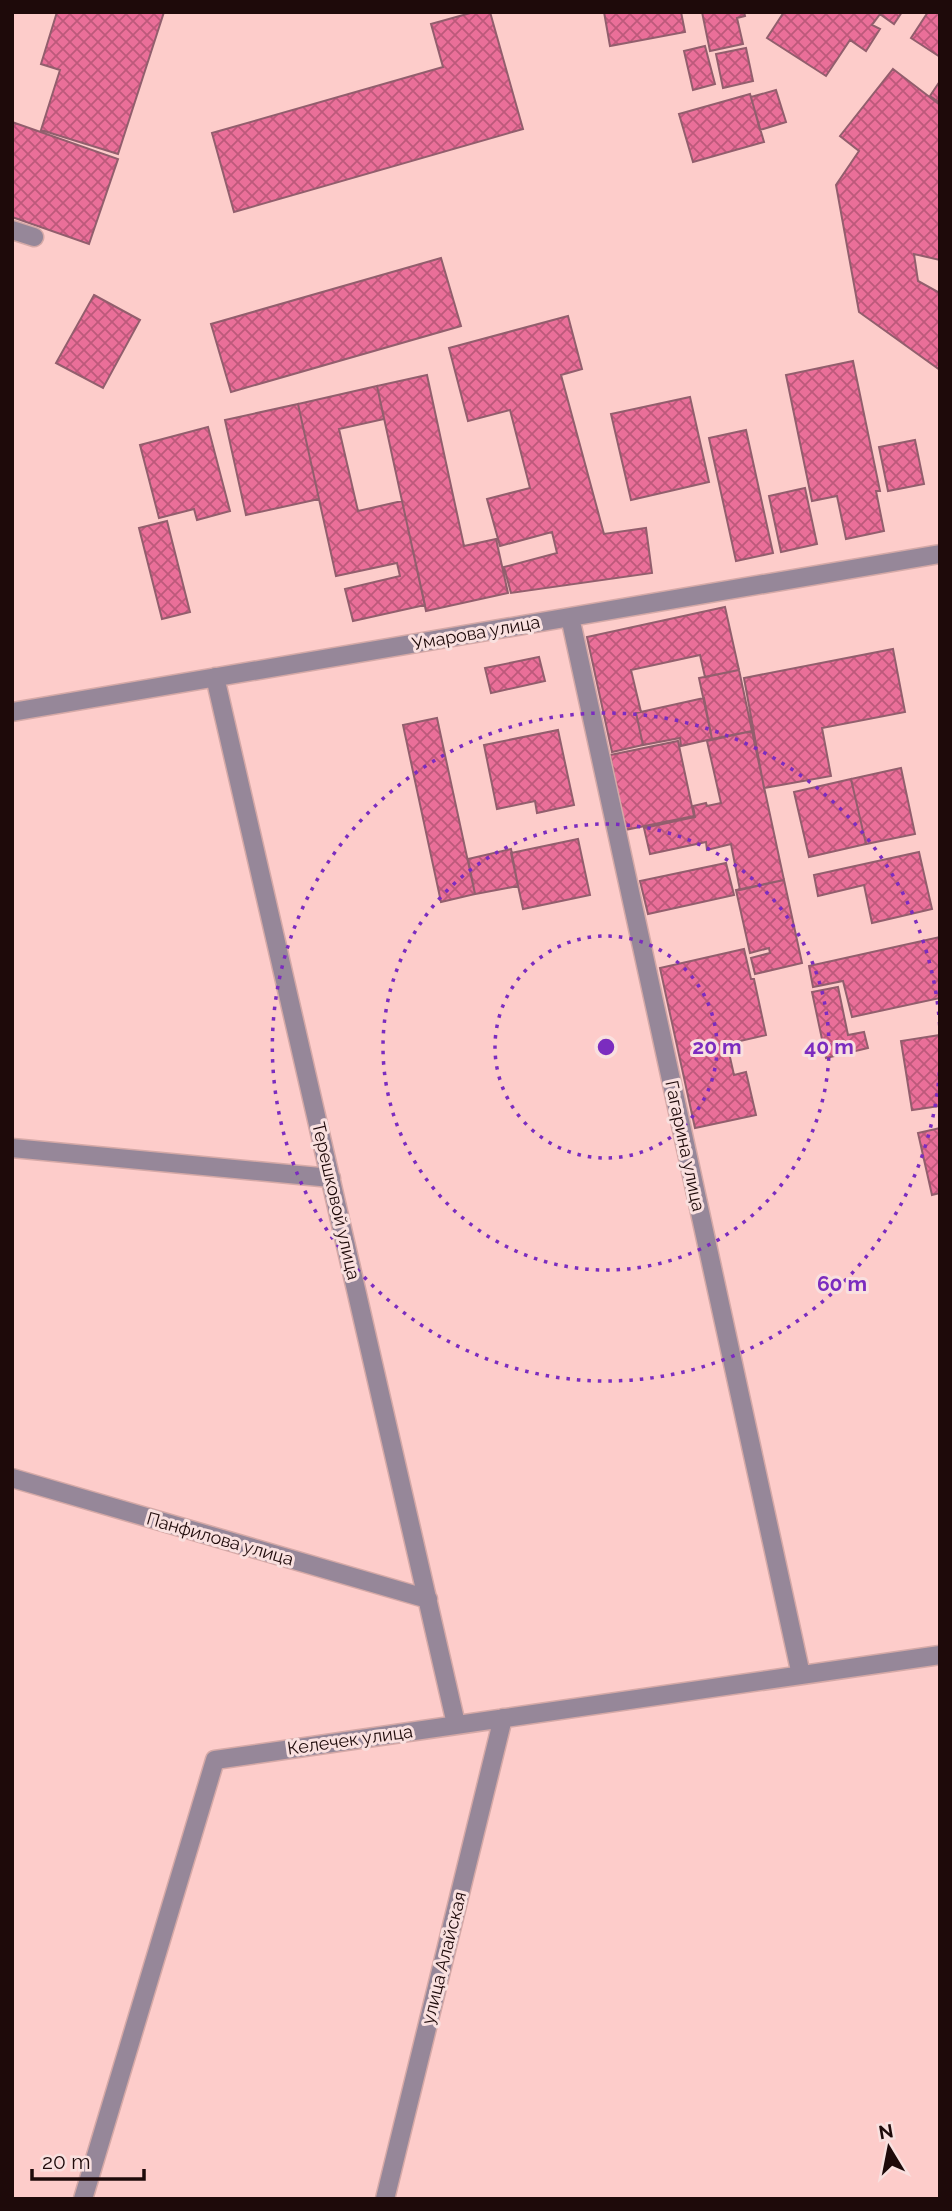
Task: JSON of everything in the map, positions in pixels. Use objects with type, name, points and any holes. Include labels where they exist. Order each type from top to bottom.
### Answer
[{"type":"street","points":[[12,230],[34,237]]},
{"type":"street","name":"Умарова улица","points":[[12,712],[940,554]]},
{"type":"street","name":"Гагарина улица","points":[[570,617],[800,1675]]},
{"type":"street","name":"Терешковой улица","points":[[215,677],[456,1724]]},
{"type":"street","points":[[12,1148],[331,1178]]},
{"type":"street","name":"Панфилова улица","points":[[12,1478],[428,1599]]},
{"type":"street","name":"Келечек улица","points":[[83,2199],[215,1759],[940,1655]]},
{"type":"street","name":"улица Алайская","points":[[385,2199],[503,1717]]},
{"type":"building","points":[[57,12],[164,12],[118,154],[41,130],[60,70],[41,64]]},
{"type":"building","points":[[474,12],[490,12],[523,129],[234,212],[212,133],[443,67],[431,24]]},
{"type":"building","points":[[604,12],[681,12],[685,32],[610,46]]},
{"type":"building","points":[[702,12],[744,12],[745,16],[737,18],[743,44],[710,51]]},
{"type":"building","points":[[784,12],[877,12],[880,14],[872,25],[880,29],[866,51],[850,40],[826,76],[767,38]]},
{"type":"building","points":[[877,12],[902,12],[894,24]]},
{"type":"building","points":[[928,12],[940,12],[940,57],[911,38]]},
{"type":"building","points":[[705,46],[715,84],[693,90],[684,51]]},
{"type":"building","points":[[746,48],[753,81],[723,88],[716,54]]},
{"type":"building","points":[[893,69],[940,105],[940,260],[914,254],[918,281],[940,293],[940,370],[859,312],[836,185],[859,151],[840,136]]},
{"type":"building","points":[[940,81],[940,103],[930,96]]},
{"type":"building","points":[[776,90],[786,122],[760,130],[751,97]]},
{"type":"building","points":[[750,94],[764,142],[693,162],[679,114]]},
{"type":"building","points":[[12,122],[118,159],[89,244],[12,217]]},
{"type":"building","points":[[441,258],[461,326],[231,392],[211,324]]},
{"type":"building","points":[[94,295],[140,320],[103,388],[56,363]]},
{"type":"building","points":[[568,316],[582,369],[561,375],[604,534],[646,528],[652,573],[511,593],[504,567],[557,553],[552,532],[500,546],[487,499],[530,488],[510,410],[468,421],[449,348]]},
{"type":"building","points":[[853,361],[880,491],[876,491],[884,531],[846,539],[837,496],[812,501],[786,375]]},
{"type":"building","points":[[427,375],[464,546],[496,539],[508,593],[426,611],[377,386]]},
{"type":"building","points":[[377,386],[384,419],[339,429],[358,511],[402,501],[425,605],[353,621],[345,589],[400,576],[397,563],[336,576],[298,404]]},
{"type":"building","points":[[690,397],[709,482],[631,500],[611,414]]},
{"type":"building","points":[[298,404],[319,499],[246,515],[225,420]]},
{"type":"building","points":[[208,427],[230,511],[197,520],[194,509],[159,518],[140,445]]},
{"type":"building","points":[[746,430],[773,553],[736,561],[709,438]]},
{"type":"building","points":[[915,440],[924,484],[888,491],[879,447]]},
{"type":"building","points":[[805,488],[817,544],[781,552],[769,496]]},
{"type":"building","points":[[167,521],[190,612],[162,619],[139,528]]},
{"type":"building","points":[[725,607],[739,670],[705,677],[700,655],[631,670],[641,712],[636,713],[643,745],[612,752],[587,637]]},
{"type":"building","points":[[893,649],[905,712],[822,728],[831,776],[764,788],[744,678]]},
{"type":"building","points":[[539,657],[545,681],[491,693],[485,668]]},
{"type":"building","points":[[739,670],[752,731],[712,739],[699,678]]},
{"type":"building","points":[[704,698],[712,739],[681,746],[680,738],[643,745],[636,713]]},
{"type":"building","points":[[437,718],[475,894],[441,902],[403,725]]},
{"type":"building","points":[[558,730],[574,805],[537,813],[535,801],[497,809],[484,745]]},
{"type":"building","points":[[752,731],[784,880],[740,890],[731,844],[707,850],[706,842],[650,854],[644,828],[695,817],[693,806],[721,803],[707,741]]},
{"type":"building","points":[[678,741],[694,816],[625,830],[610,755]]},
{"type":"building","points":[[901,768],[915,834],[866,844],[851,779]]},
{"type":"building","points":[[851,779],[866,844],[809,857],[794,792]]},
{"type":"building","points":[[578,839],[590,895],[523,909],[511,853]]},
{"type":"building","points":[[511,849],[518,886],[475,894],[468,859]]},
{"type":"building","points":[[919,852],[932,909],[872,923],[864,885],[818,896],[814,875]]},
{"type":"building","points":[[726,863],[734,895],[648,914],[640,881]]},
{"type":"building","points":[[784,880],[802,963],[755,974],[751,958],[770,953],[769,948],[750,953],[736,890]]},
{"type":"building","points":[[940,937],[940,998],[852,1017],[843,981],[813,987],[809,966]]},
{"type":"building","points":[[744,949],[751,979],[754,979],[766,1035],[727,1044],[734,1075],[746,1072],[756,1115],[695,1128],[660,968]]},
{"type":"building","points":[[838,987],[848,1035],[864,1032],[868,1048],[826,1058],[812,992]]},
{"type":"building","points":[[940,1035],[940,1106],[912,1110],[901,1041]]},
{"type":"building","points":[[940,1128],[940,1193],[932,1195],[918,1133]]}]
